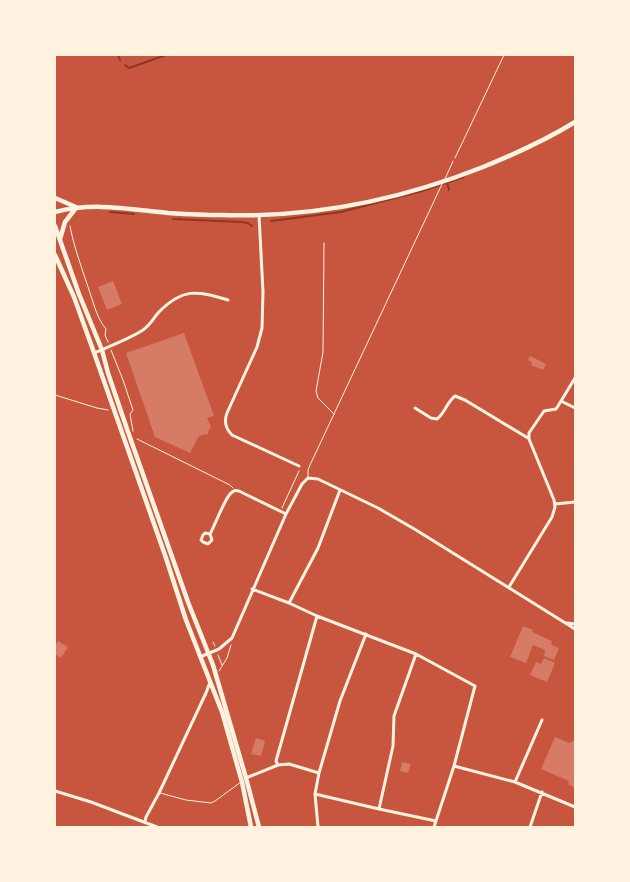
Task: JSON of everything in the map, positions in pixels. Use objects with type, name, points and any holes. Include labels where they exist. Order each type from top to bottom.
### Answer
[{"type":"main road","points":[[55,212],[77,207],[93,206],[167,213],[224,216],[259,215],[299,213],[368,202],[426,187],[504,159],[575,122]]},
{"type":"main road","points":[[55,198],[77,207]]},
{"type":"main road","points":[[60,239],[65,222],[77,207]]},
{"type":"main road","points":[[55,226],[102,350],[126,429],[208,654],[244,780],[251,827]]},
{"type":"main road","points":[[55,255],[74,297],[114,409],[186,620],[222,712],[259,827]]},
{"type":"street","points":[[259,215],[263,300],[262,328],[257,347],[225,418],[225,425],[228,432],[232,435],[300,467]]},
{"type":"street","points":[[94,353],[110,347],[144,329],[167,304],[183,295],[200,293],[228,300]]},
{"type":"street","points":[[508,587],[554,511],[554,500],[531,446],[530,433],[544,411],[556,409],[575,378]]},
{"type":"street","points":[[415,408],[431,418],[437,418],[455,396],[529,438]]},
{"type":"street","points":[[562,401],[575,408]]},
{"type":"street","points":[[200,656],[219,650],[232,638],[286,514],[299,488],[308,478],[318,479],[378,508],[575,629]]},
{"type":"street","points":[[210,534],[227,498],[235,490],[286,514]]},
{"type":"street","points":[[289,603],[316,554],[340,490]]},
{"type":"street","points":[[554,504],[575,502]]},
{"type":"street","points":[[252,589],[416,654],[475,686],[454,766],[434,827]]},
{"type":"street","points":[[278,764],[276,761],[317,616]]},
{"type":"street","points":[[564,622],[575,624]]},
{"type":"street","points":[[318,827],[315,794],[319,773],[340,701],[366,634]]},
{"type":"street","points":[[379,809],[393,746],[394,716],[416,654]]},
{"type":"street","points":[[145,822],[210,681]]},
{"type":"street","points":[[516,782],[542,720]]},
{"type":"street","points":[[244,780],[278,764],[288,764],[319,773]]},
{"type":"street","points":[[454,766],[516,782],[575,807]]},
{"type":"street","points":[[55,791],[92,802],[157,827]]},
{"type":"street","points":[[530,827],[542,792]]},
{"type":"street","points":[[315,794],[436,821]]},
{"type":"lane","points":[[308,478],[309,468],[453,161]]},
{"type":"lane","points":[[324,243],[323,352],[316,391],[318,398],[334,414]]},
{"type":"lane","points":[[160,793],[186,800],[211,803],[244,780]]},
{"type":"path","points":[[453,161],[504,55]]},
{"type":"path","points":[[65,222],[70,226],[72,239],[90,292],[101,323],[106,329],[105,335],[133,410],[130,414],[134,433]]},
{"type":"path","points":[[55,395],[97,408],[114,409]]},
{"type":"path","points":[[135,437],[230,485],[235,490]]},
{"type":"path","points":[[280,511],[300,467]]},
{"type":"path","points":[[218,673],[229,652],[232,638]]},
{"type":"building","points":[[113,281],[122,304],[107,310],[98,287]]},
{"type":"building","points":[[184,333],[214,416],[207,418],[211,426],[207,435],[199,436],[190,453],[155,437],[126,353]]},
{"type":"building","points":[[530,356],[546,364],[543,370],[531,365],[532,362],[528,360]]},
{"type":"building","points":[[523,626],[552,641],[551,645],[559,648],[554,660],[544,656],[545,650],[533,645],[526,663],[510,657]]},
{"type":"building","points":[[58,641],[68,647],[61,658],[55,654],[55,646]]},
{"type":"building","points":[[544,658],[555,663],[547,682],[530,675],[536,662],[541,664]]},
{"type":"building","points":[[555,737],[569,743],[575,740],[575,788],[568,784],[569,781],[541,769]]},
{"type":"building","points":[[256,738],[265,741],[261,756],[251,754]]},
{"type":"building","points":[[402,762],[411,764],[408,773],[400,771]]},
{"type":"waterway","points":[[118,55],[120,60]]},
{"type":"waterway","points":[[125,65],[129,68],[166,55]]},
{"type":"waterway","points":[[271,221],[341,212],[422,191],[464,177]]},
{"type":"waterway","points":[[447,183],[449,190]]},
{"type":"waterway","points":[[110,212],[134,214]]},
{"type":"waterway","points":[[173,219],[242,222],[252,226]]}]
